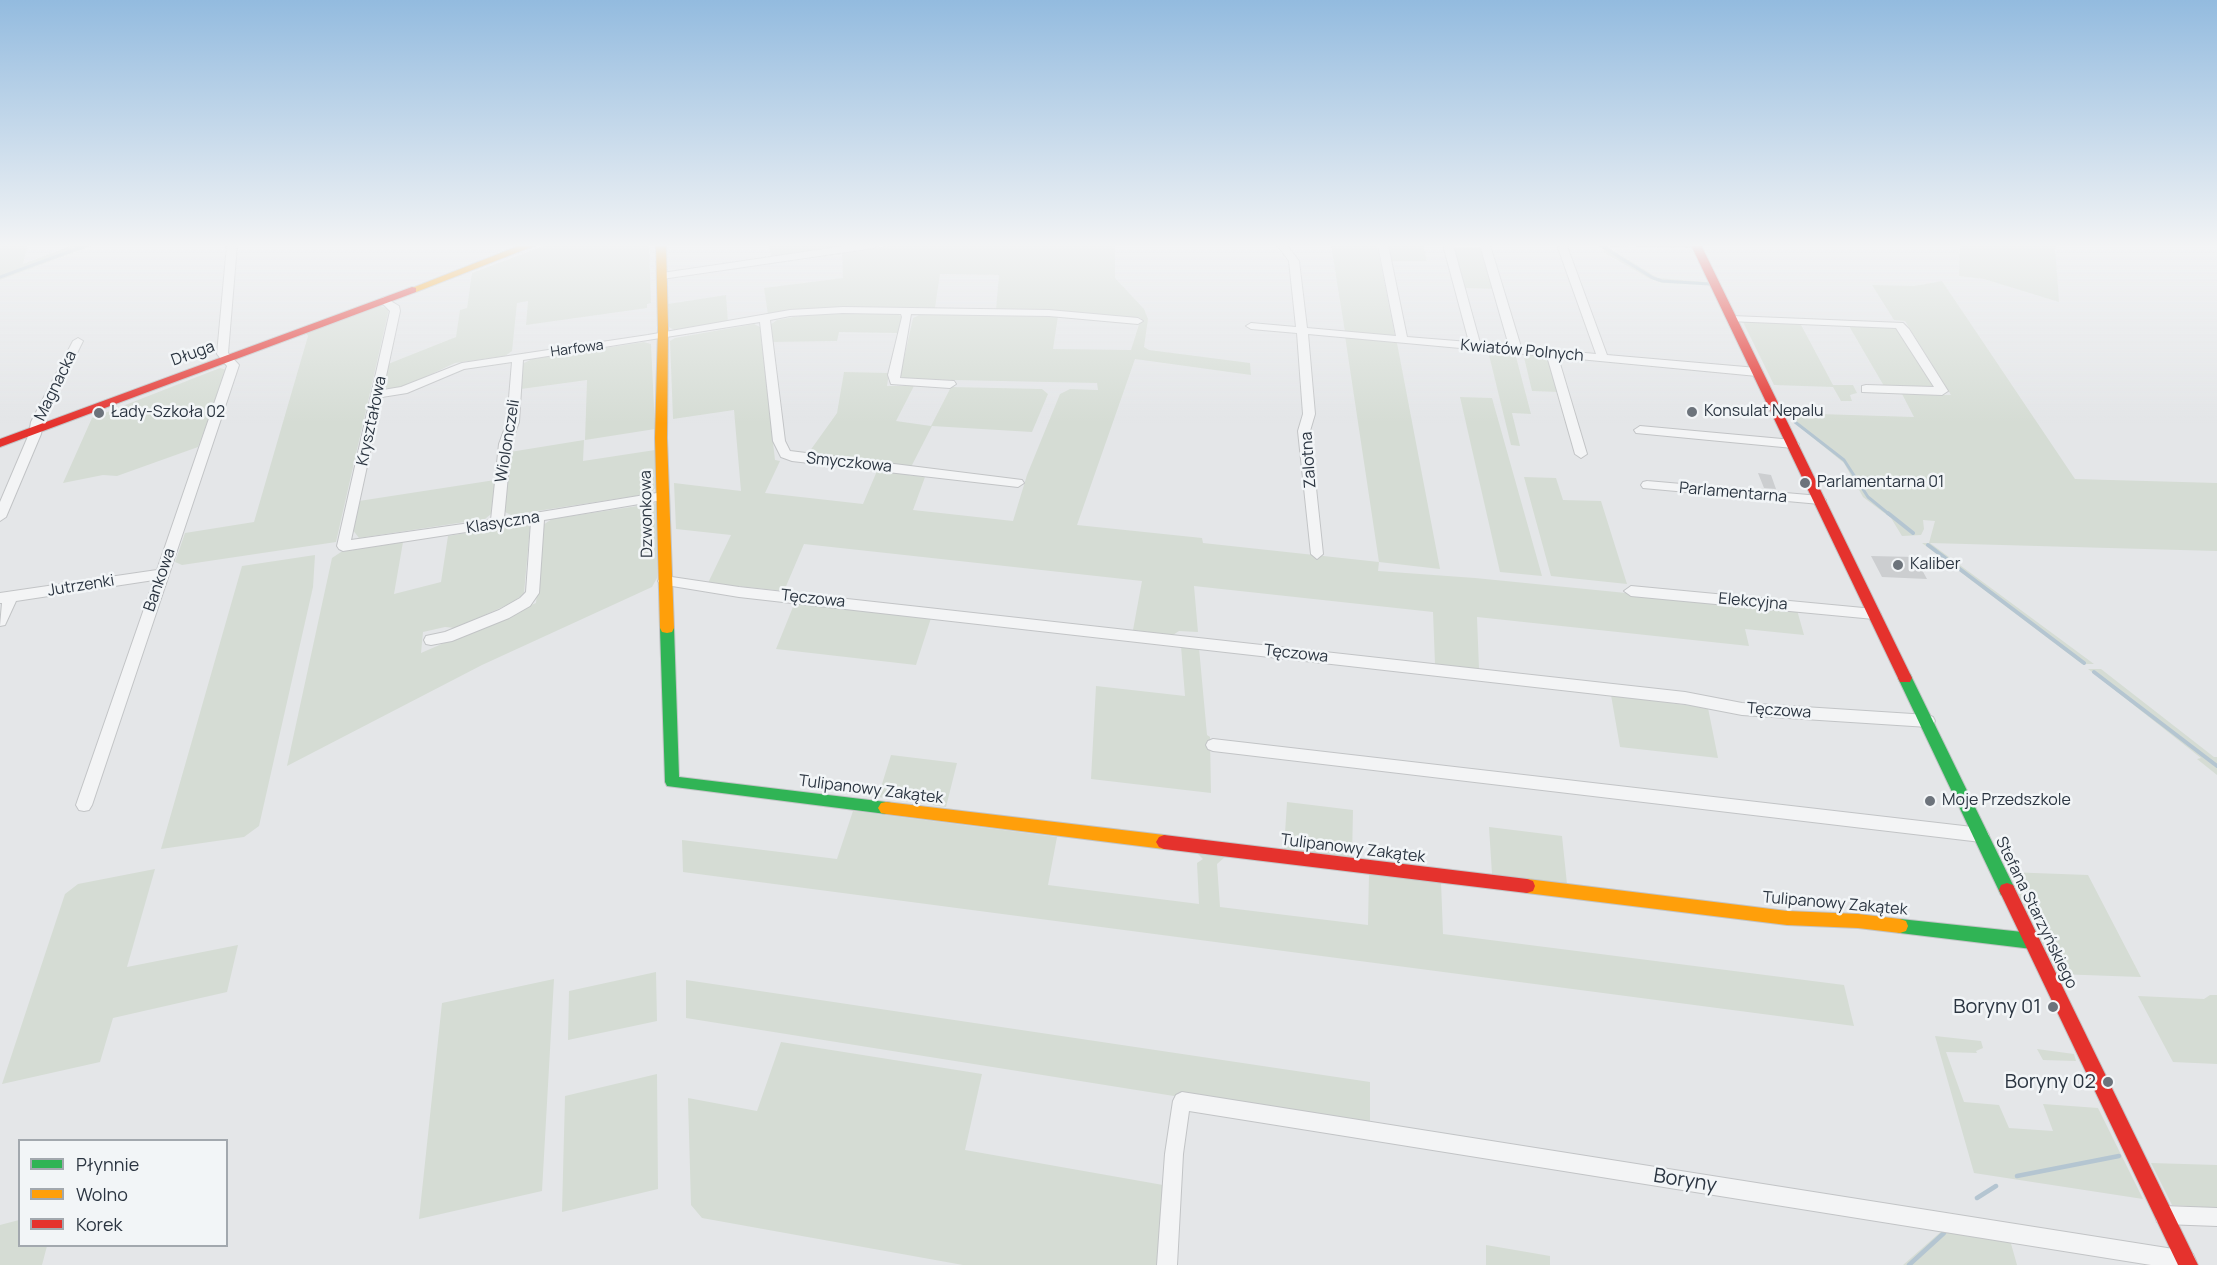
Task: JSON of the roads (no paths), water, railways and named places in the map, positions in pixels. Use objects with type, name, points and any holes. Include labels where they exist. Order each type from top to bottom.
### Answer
[{"type":"street","points":[[227,304],[222,353],[227,359]]},
{"type":"street","name":"Długa","points":[[0,443],[373,304]]},
{"type":"street","name":"Kryształowa","points":[[343,546],[395,311],[395,308],[390,304]]},
{"type":"street","name":"Dzwonkowa","points":[[662,304],[663,496],[672,782]]},
{"type":"street","name":"Zalotna","points":[[1299,304],[1309,414],[1304,431],[1317,554]]},
{"type":"street","points":[[1395,304],[1402,339]]},
{"type":"street","points":[[1464,304],[1475,346]]},
{"type":"street","points":[[1502,304],[1516,351]]},
{"type":"street","points":[[1583,304],[1603,359]]},
{"type":"street","name":"Stefana Starzyńskiego","points":[[1725,304],[2187,1263]]},
{"type":"street","name":"Harfowa","points":[[378,394],[410,387],[455,367],[817,311],[1060,313],[1138,321]]},
{"type":"street","points":[[905,312],[907,317],[894,375],[895,381],[950,384]]},
{"type":"street","name":"Smyczkowa","points":[[762,318],[766,322],[779,441],[785,454],[792,457],[1018,483]]},
{"type":"street","points":[[1732,319],[1899,325],[1904,328],[1942,391],[1866,389]]},
{"type":"street","name":"Kwiatów Polnych","points":[[1251,326],[1757,372]]},
{"type":"street","name":"Magnacka","points":[[35,431],[78,341]]},
{"type":"street","points":[[1552,354],[1581,454]]},
{"type":"street","name":"Wiolonczeli","points":[[497,524],[505,444],[513,422],[518,357]]},
{"type":"street","name":"Bankowa","points":[[84,804],[233,366],[227,359]]},
{"type":"street","points":[[1640,430],[1793,444]]},
{"type":"street","points":[[0,517],[35,431]]},
{"type":"street","name":"Parlamentarna","points":[[1647,485],[1820,500]]},
{"type":"street","name":"Klasyczna","points":[[343,546],[538,518],[663,496]]},
{"type":"street","points":[[431,640],[447,637],[504,614],[525,602],[532,593],[538,518]]},
{"type":"street","name":"Jutrzenki","points":[[6,597],[162,574]]},
{"type":"street","name":"Tęczowa","points":[[665,581],[729,591],[1686,698],[1742,709],[1928,722]]},
{"type":"street","name":"Elekcyjna","points":[[1631,591],[1874,614]]},
{"type":"street","points":[[0,621],[6,597]]},
{"type":"street","points":[[1213,745],[1981,835]]},
{"type":"street","name":"Tulipanowy Zakątek","points":[[672,782],[1787,918],[1858,921],[2032,941]]},
{"type":"street","name":"Boryny","points":[[1167,1265],[1174,1154],[1182,1101],[2187,1263]]},
{"type":"street","points":[[2164,1215],[2217,1217]]},
{"type":"waterway","points":[[1795,422],[1844,460],[1868,497],[1890,515]]},
{"type":"waterway","points":[[1888,513],[1913,533]]},
{"type":"waterway","points":[[1928,545],[2084,663]]},
{"type":"waterway","points":[[2094,672],[2217,766]]},
{"type":"waterway","points":[[2017,1176],[2119,1156]]},
{"type":"waterway","points":[[1977,1198],[1996,1186]]},
{"type":"waterway","points":[[1909,1265],[1944,1233]]},
{"type":"place","name":"Konsulat Nepalu","points":[[1692,412]]},
{"type":"place","name":"Łady-Szkoła 02","points":[[99,413]]},
{"type":"place","name":"Parlamentarna 01","points":[[1805,483]]},
{"type":"place","name":"Kaliber","points":[[1898,565]]},
{"type":"place","name":"Moje Przedszkole","points":[[1930,801]]},
{"type":"place","name":"Boryny 01","points":[[2053,1007]]},
{"type":"place","name":"Boryny 02","points":[[2108,1082]]}]
